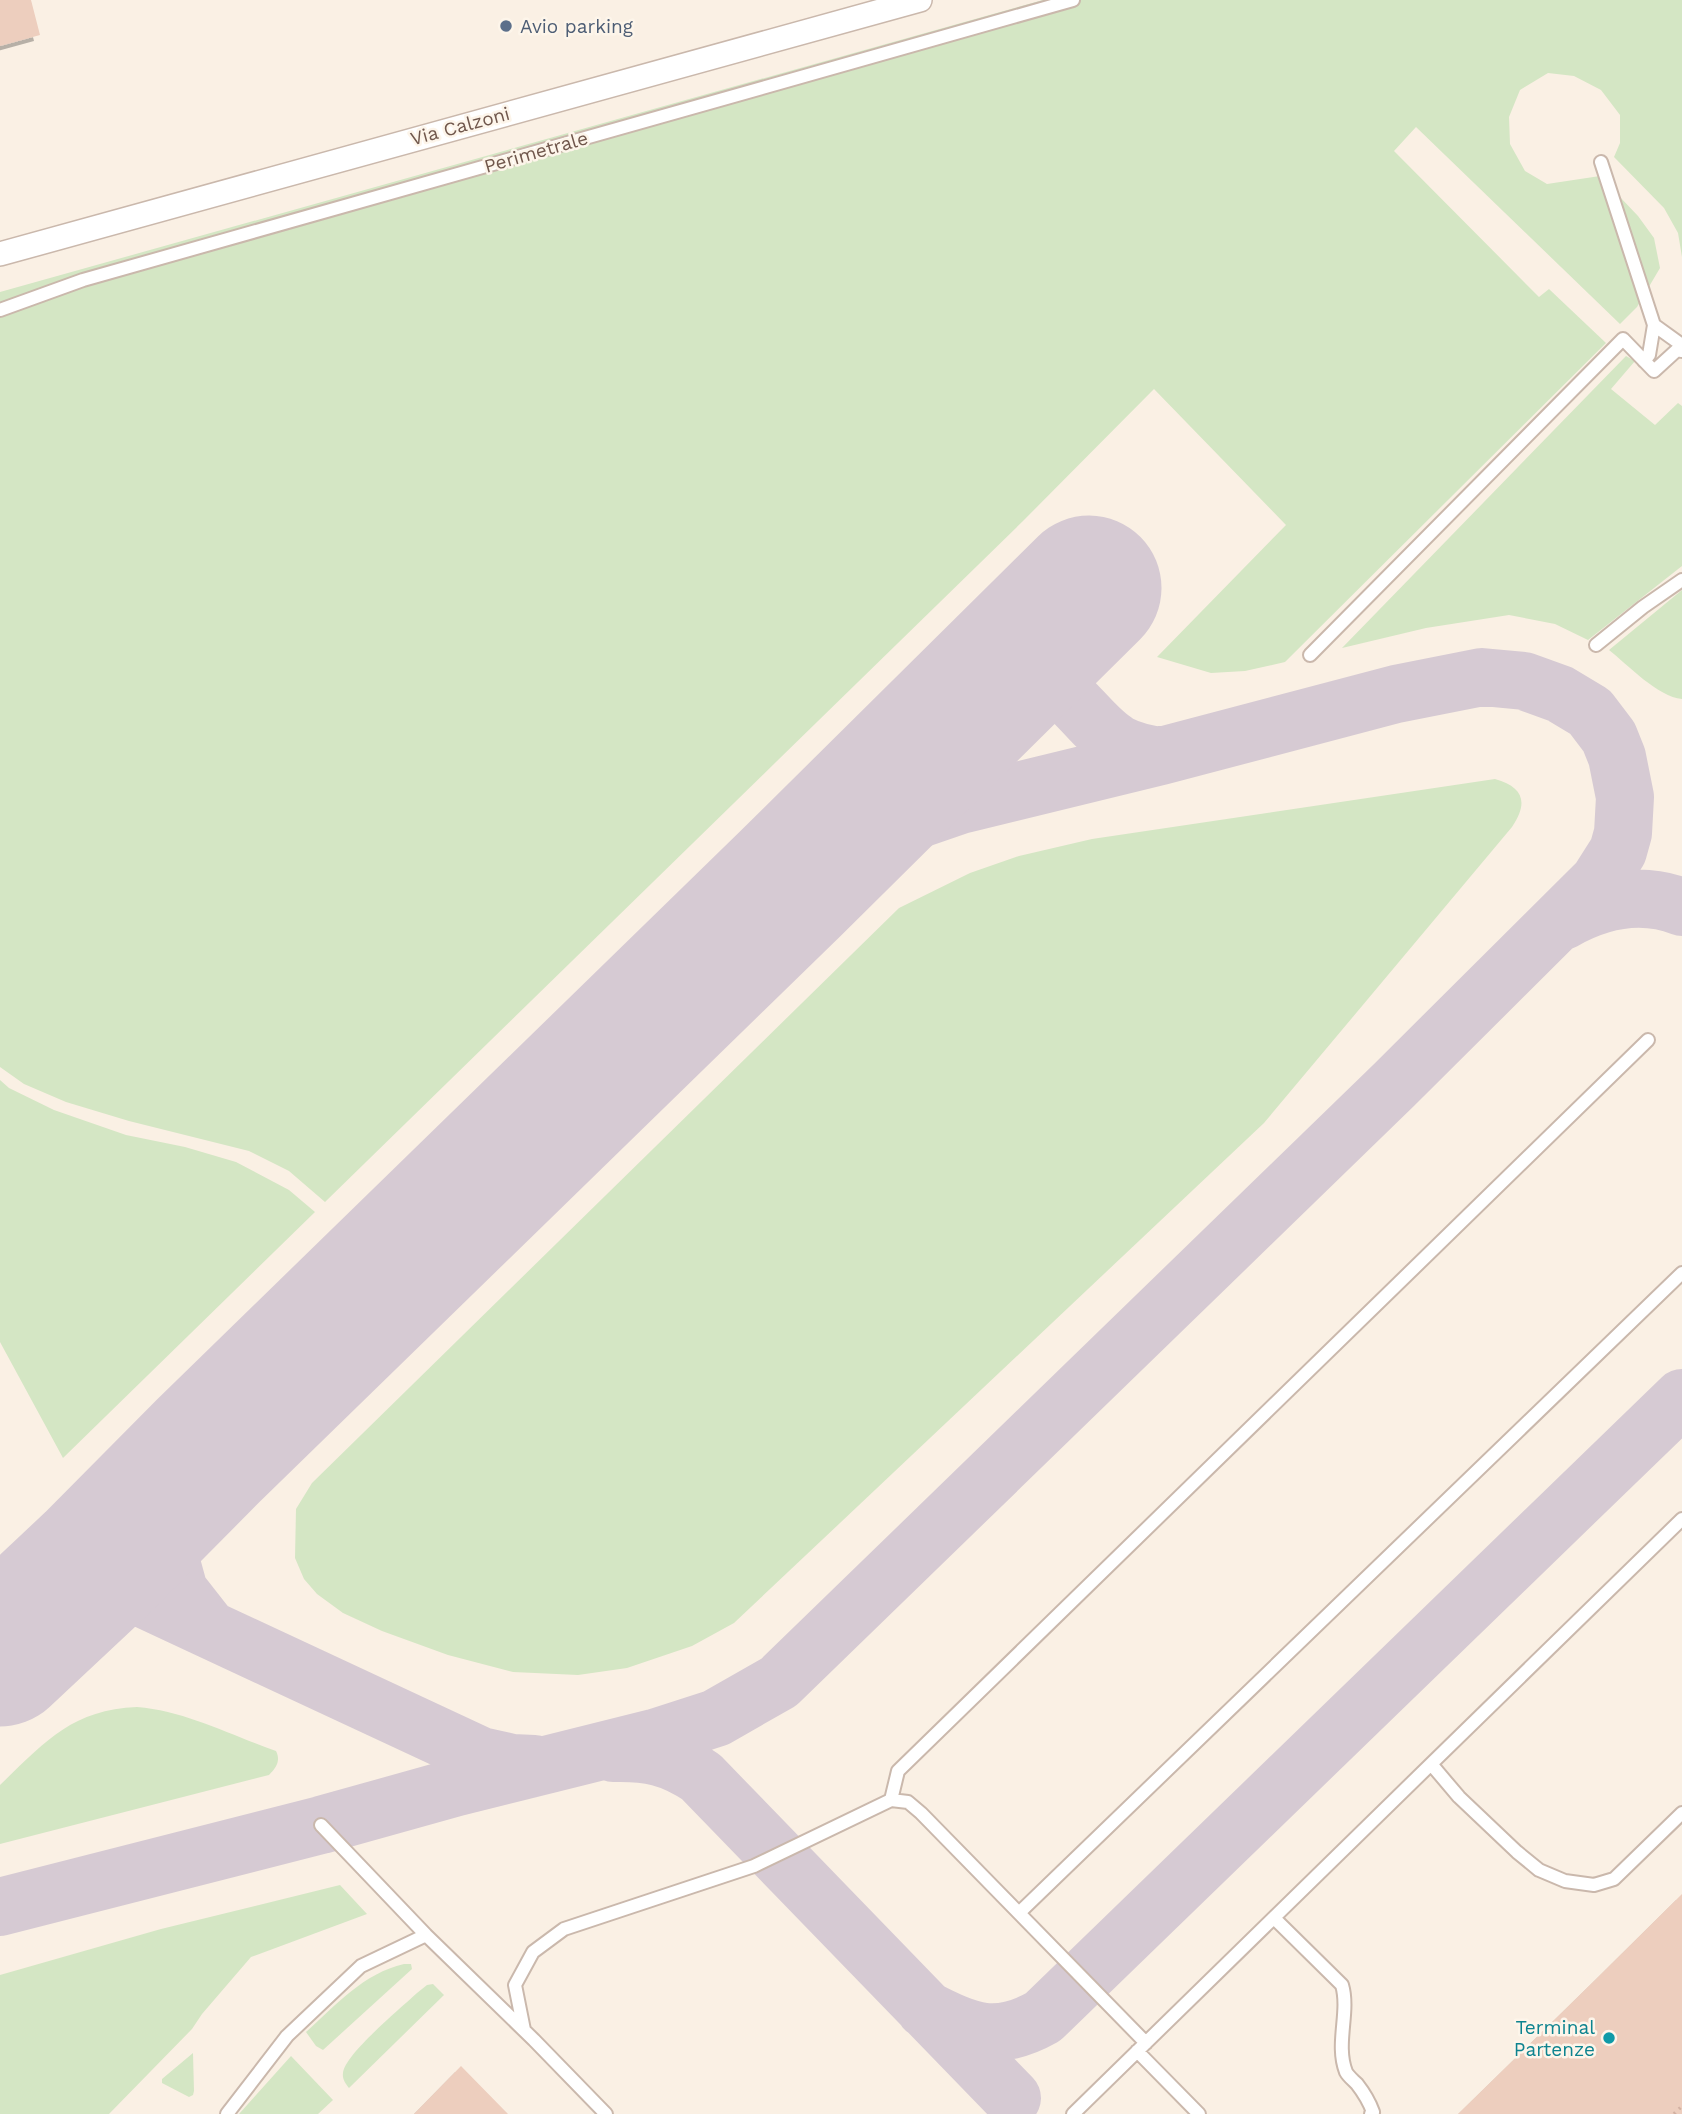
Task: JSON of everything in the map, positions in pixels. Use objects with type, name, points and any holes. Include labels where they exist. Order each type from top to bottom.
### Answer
[{"type":"street","name":"Via Calzoni","points":[[0,254],[920,0]]},
{"type":"lane","name":"Perimetrale","points":[[0,310],[96,276],[1073,0]]},
{"type":"lane","points":[[1601,162],[1654,325],[1649,355],[1644,361]]},
{"type":"lane","points":[[1310,655],[1623,339],[1654,371],[1682,348],[1654,325]]},
{"type":"lane","points":[[1596,645],[1682,580]]},
{"type":"lane","points":[[891,1800],[898,1770],[1648,1040]]},
{"type":"lane","points":[[1019,1913],[1682,1273]]},
{"type":"lane","points":[[1073,2114],[1682,1519]]},
{"type":"lane","points":[[1431,1765],[1459,1797],[1517,1852],[1539,1870],[1565,1881],[1594,1885],[1614,1879],[1682,1813]]},
{"type":"lane","points":[[524,2030],[515,1985],[533,1952],[564,1929],[754,1866],[891,1800],[908,1802],[1019,1913],[1142,2047],[1199,2114]]},
{"type":"lane","points":[[321,1825],[426,1936],[606,2114]]},
{"type":"lane","points":[[1274,1918],[1342,1985],[1346,1999],[1342,2052],[1347,2073],[1369,2100],[1372,2113]]},
{"type":"lane","points":[[228,2114],[287,2036],[361,1966],[426,1936]]},
{"type":"path","points":[[1674,2114],[1682,2106]]},
{"type":"green space","points":[[1043,0],[1682,0],[1682,257],[1678,233],[1664,208],[1614,157],[1620,143],[1620,115],[1601,90],[1574,76],[1548,73],[1520,90],[1509,117],[1510,144],[1525,171],[1547,184],[1600,176],[1638,216],[1654,238],[1660,268],[1637,307],[1620,324],[1416,127],[1394,151],[1539,297],[1549,289],[1606,343],[1285,662],[1245,671],[1211,673],[1157,657],[1286,525],[1154,389],[1023,521],[325,1202],[289,1171],[249,1151],[66,1102],[24,1084],[0,1067],[0,292]]},
{"type":"green space","points":[[1626,356],[1635,361],[1611,389],[1655,425],[1678,403],[1682,406],[1682,566],[1588,640],[1555,624],[1509,615],[1426,628],[1342,648]]},
{"type":"green space","points":[[1682,590],[1682,699],[1653,687],[1609,650]]},
{"type":"green space","points":[[1495,779],[1512,786],[1520,797],[1520,810],[1512,827],[1264,1123],[734,1623],[692,1646],[627,1668],[578,1675],[513,1672],[448,1655],[382,1631],[343,1613],[317,1594],[304,1579],[295,1558],[296,1509],[312,1483],[899,908],[970,873],[1019,856],[1092,839]]},
{"type":"green space","points":[[0,1080],[9,1088],[54,1110],[126,1135],[185,1147],[236,1162],[289,1190],[315,1212],[63,1458],[0,1342]]},
{"type":"green space","points":[[137,1707],[190,1718],[276,1751],[277,1764],[269,1775],[0,1844],[0,1785],[61,1731],[94,1714]]},
{"type":"green space","points":[[340,1885],[367,1914],[251,1957],[192,2029],[109,2114],[0,2114],[0,1975],[161,1929]]},
{"type":"green space","points":[[404,1964],[411,1964],[412,1969],[323,2050],[316,2046],[306,2032],[363,1982]]},
{"type":"green space","points":[[433,1984],[444,1995],[349,2088],[343,2073],[353,2055],[417,1993]]},
{"type":"green space","points":[[193,2053],[194,2091],[189,2097],[162,2083],[162,2079]]},
{"type":"green space","points":[[291,2056],[333,2100],[318,2114],[239,2114]]},
{"type":"building","points":[[0,0],[31,0],[40,35],[0,46]]},
{"type":"building","name":"Terminal Partenze","points":[[1682,1894],[1682,2114],[1458,2114],[1595,1980]]},
{"type":"building","points":[[461,2066],[508,2114],[414,2114]]},
{"type":"taxiway","points":[[0,1907],[654,1738],[716,1718],[779,1682],[1394,1085],[1599,881],[1618,851],[1623,833],[1625,797],[1617,757],[1609,737],[1590,712],[1560,694],[1524,681],[1482,677],[1396,694],[1161,756],[960,805],[896,827],[847,850],[790,884]]},
{"type":"taxiway","points":[[983,693],[1012,678],[1045,680],[1071,699],[1094,724],[1119,744],[1161,756]]},
{"type":"taxiway","points":[[1563,921],[1591,908],[1621,900],[1651,899],[1682,907]]},
{"type":"taxiway","points":[[925,2009],[956,2024],[984,2032],[1011,2030],[1043,2017],[1682,1398]]},
{"type":"taxiway","points":[[208,1628],[179,1591],[168,1551],[170,1519],[179,1493],[209,1450]]},
{"type":"taxiway","points":[[10,1644],[74,1600],[107,1595],[144,1599],[481,1756],[512,1763],[534,1764]]},
{"type":"taxiway","points":[[613,1753],[659,1757],[701,1777],[1012,2098]]},
{"type":"runway","points":[[0,1654],[95,1565],[209,1450],[790,884],[1089,588]]},
{"type":"place","name":"Avio parking","points":[[506,26]]},
{"type":"place","name":"Terminal Partenze","points":[[1609,2038]]}]
